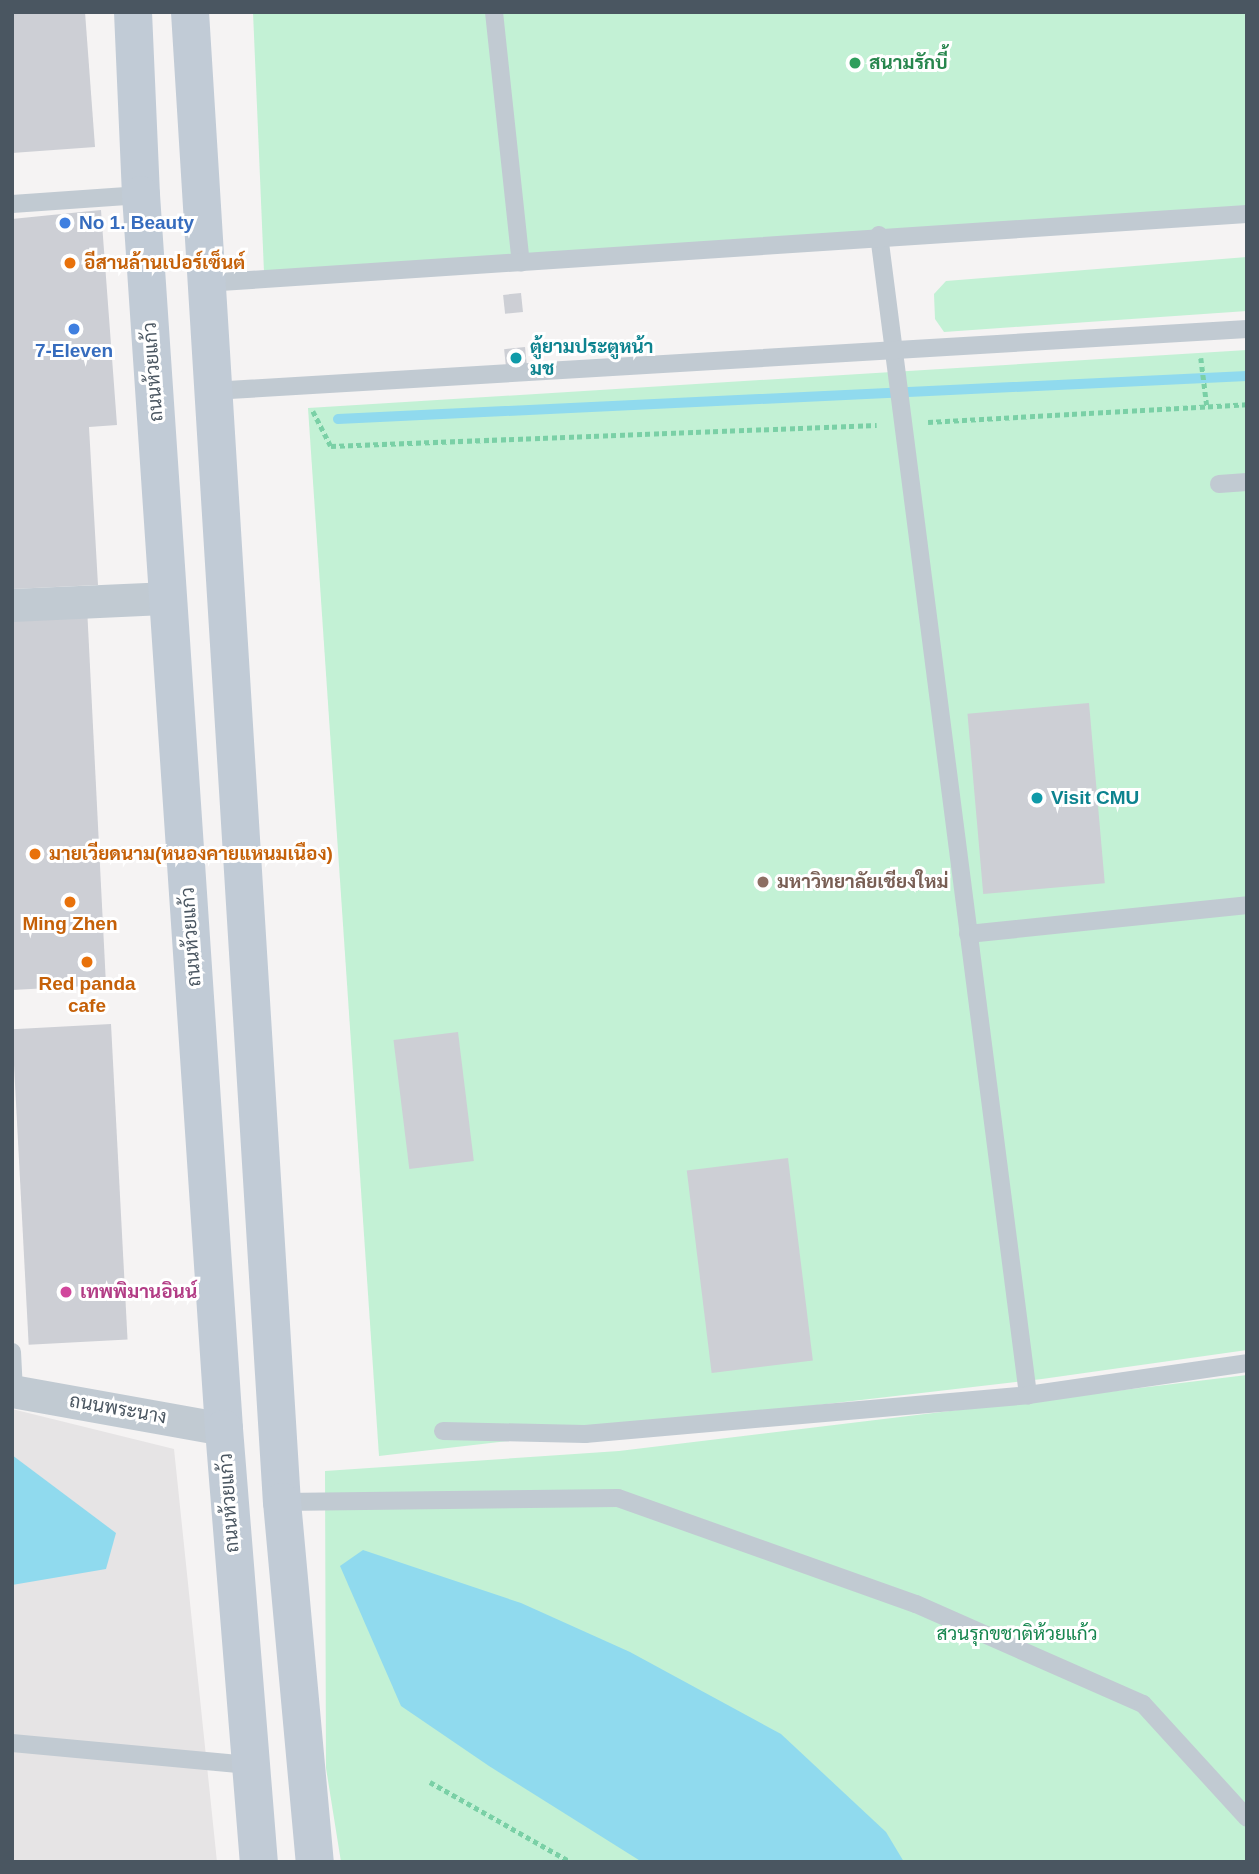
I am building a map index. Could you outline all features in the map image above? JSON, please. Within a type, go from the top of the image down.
[{"type":"main road","name":"ถนนห้วยแก้ว","points":[[133,12],[141,195],[224,1429],[259,1862]]},
{"type":"main road","points":[[190,12],[282,1502],[315,1862]]},
{"type":"main road","points":[[148,286],[205,283]]},
{"type":"main road","points":[[155,394],[212,391]]},
{"type":"main road","points":[[250,1776],[307,1787]]},
{"type":"street","points":[[12,605],[169,597]]},
{"type":"street","name":"ถนนพระนาง","points":[[13,1391],[224,1429]]},
{"type":"lane","points":[[494,12],[521,263]]},
{"type":"lane","points":[[12,204],[141,195]]},
{"type":"lane","points":[[205,283],[521,263],[880,235],[1247,214]]},
{"type":"lane","points":[[880,235],[898,405],[1028,1395]]},
{"type":"lane","points":[[212,391],[1247,329]]},
{"type":"lane","points":[[1219,484],[1247,482]]},
{"type":"lane","points":[[968,934],[1247,905]]},
{"type":"lane","points":[[12,1352],[13,1391]]},
{"type":"lane","points":[[443,1431],[585,1434],[1028,1395],[1247,1363]]},
{"type":"lane","points":[[282,1502],[618,1498],[916,1604],[1143,1704],[1247,1818]]},
{"type":"lane","points":[[12,1743],[250,1776]]},
{"type":"path","points":[[1202,364],[1207,406]]},
{"type":"path","points":[[300,385],[331,446],[901,424],[1247,404]]},
{"type":"path","points":[[429,1782],[571,1862]]},
{"type":"shaded area","points":[[12,1409],[174,1449],[217,1862],[12,1862]]},
{"type":"green space","points":[[253,12],[1247,12],[1247,213],[264,272]]},
{"type":"green space","points":[[1247,257],[1247,311],[944,332],[935,319],[934,294],[946,281]]},
{"type":"green space","name":"มหาวิทยาลัยเชียงใหม่","points":[[1247,350],[1247,1350],[1042,1379],[379,1456],[308,408]]},
{"type":"green space","name":"สวนรุกขชาติห้วยแก้ว","points":[[1247,1375],[1247,1862],[341,1862],[326,1768],[325,1471],[619,1451]]},
{"type":"water","points":[[12,1455],[116,1533],[106,1569],[12,1585]]},
{"type":"water","points":[[363,1550],[521,1603],[630,1652],[781,1734],[886,1832],[904,1862],[642,1862],[489,1766],[401,1706],[340,1566]]},
{"type":"building","points":[[12,12],[85,12],[95,147],[12,153]]},
{"type":"building","points":[[101,210],[117,425],[89,427],[98,585],[12,589],[12,219]]},
{"type":"building","name":"ตู้ยามประตูหน้า มช","points":[[521,293],[523,312],[505,314],[503,295]]},
{"type":"building","name":"ตู้ยามประตูหน้า มช","points":[[525,347],[527,367],[506,369],[504,349]]},
{"type":"building","points":[[87,607],[106,985],[12,990],[12,611]]},
{"type":"building","name":"Visit CMU","points":[[1089,703],[1105,883],[983,894],[967,714]]},
{"type":"building","points":[[111,1024],[128,1340],[29,1345],[12,1029]]},
{"type":"building","points":[[458,1032],[474,1161],[409,1169],[393,1040]]},
{"type":"building","points":[[788,1158],[813,1360],[712,1373],[687,1170]]},
{"type":"waterway","points":[[338,419],[1247,376]]},
{"type":"place","name":"สนามรักบี้","points":[[855,63]]},
{"type":"place","name":"No 1. Beauty","points":[[65,223]]},
{"type":"place","name":"อีสานล้านเปอร์เซ็นต์","points":[[70,263]]},
{"type":"place","name":"7-Eleven","points":[[74,329]]},
{"type":"place","name":"ตู้ยามประตูหน้า มช","points":[[516,358]]},
{"type":"place","name":"Visit CMU","points":[[1037,798]]},
{"type":"place","name":"มายเวียดนาม(หนองคายแหนมเนือง)","points":[[35,854]]},
{"type":"place","name":"มหาวิทยาลัยเชียงใหม่","points":[[763,882]]},
{"type":"place","name":"Ming Zhen","points":[[70,902]]},
{"type":"place","name":"Red panda cafe","points":[[87,962]]},
{"type":"place","name":"เทพพิมานอินน์","points":[[66,1292]]}]
